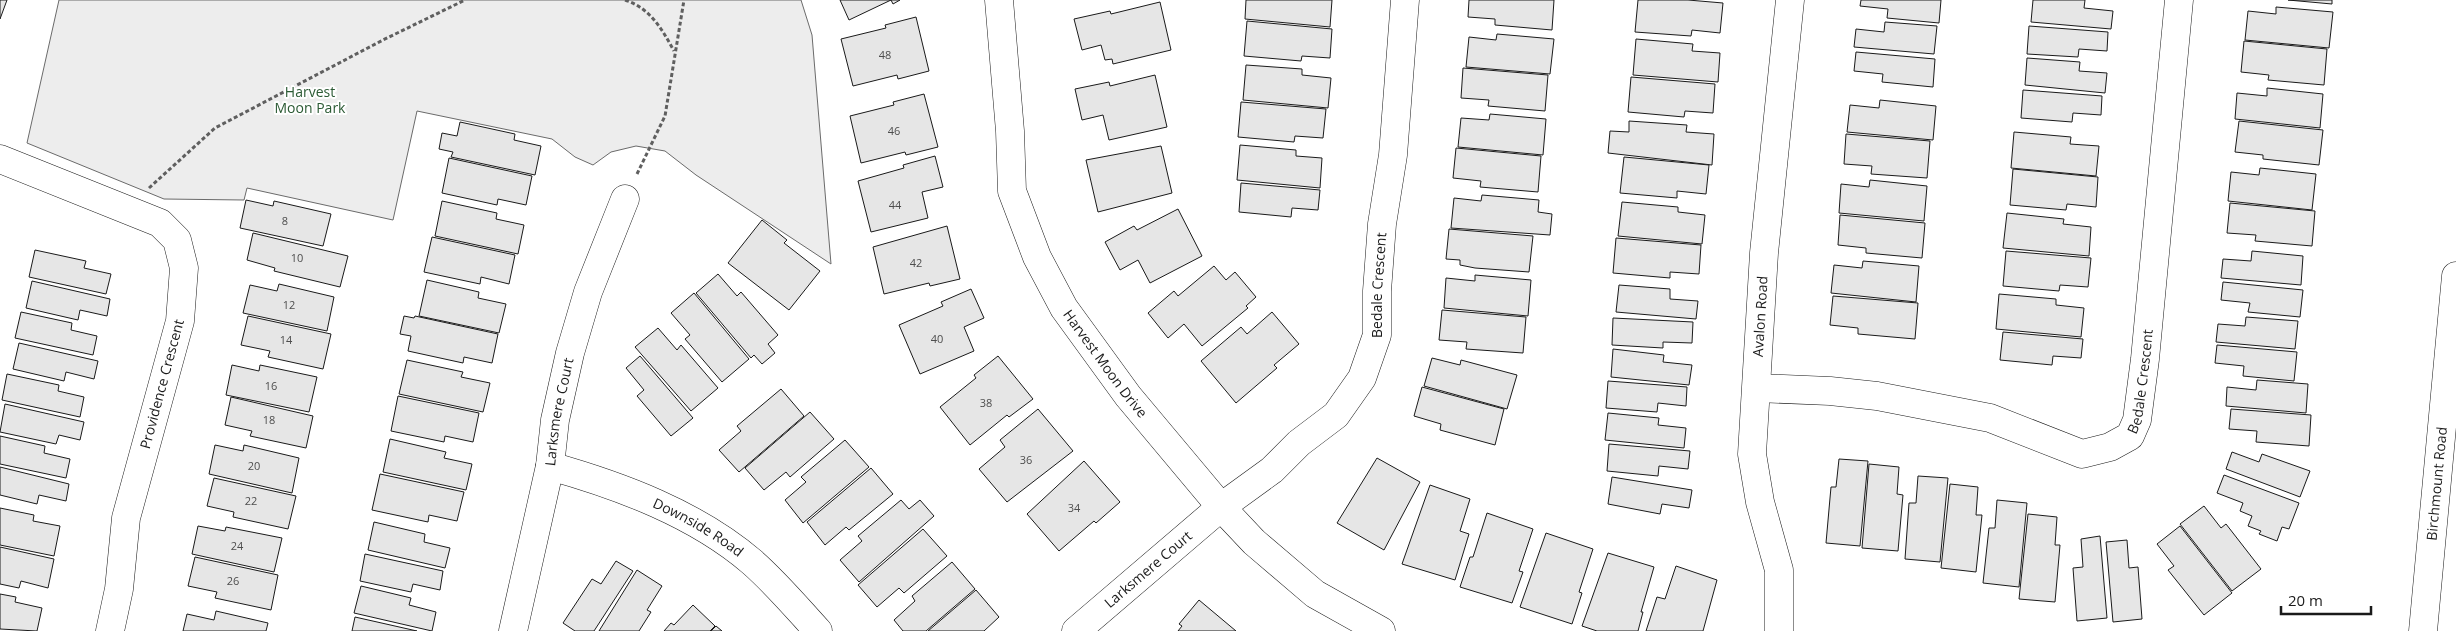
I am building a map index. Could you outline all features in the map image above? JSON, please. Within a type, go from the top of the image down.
[{"type":"street","name":"Harvest Moon Drive","points":[[999,0],[1009,122],[1012,191],[1037,257],[1064,308],[1128,396],[1221,507],[1254,542],[1315,594],[1381,631]]},
{"type":"street","name":"Bedale Crescent","points":[[1221,507],[1272,470],[1299,443],[1336,415],[1362,378],[1377,335],[1377,291],[1382,224],[1394,155],[1405,0]]},
{"type":"street","name":"Avalon Road","points":[[1780,631],[1779,570],[1760,502],[1752,454],[1764,252],[1790,0]]},
{"type":"street","name":"Bedale Crescent","points":[[1757,388],[1830,391],[1876,396],[1990,418],[2082,454],[2110,447],[2130,436],[2137,420],[2145,359],[2179,0]]},
{"type":"street","name":"Providence Crescent","points":[[0,159],[127,208],[160,223],[177,240],[184,268],[180,321],[126,518],[119,589],[110,631]]},
{"type":"street","name":"Larksmere Court","points":[[513,631],[550,466],[555,420],[570,353],[588,292],[625,199]]},
{"type":"street","name":"Birchmount Road","points":[[2423,631],[2456,276]]},
{"type":"street","name":"Downside Road","points":[[550,466],[626,492],[696,523],[752,562],[818,631]]},
{"type":"street","name":"Larksmere Court","points":[[1076,631],[1221,507]]},
{"type":"path","points":[[127,208],[215,128],[383,40],[465,0]]},
{"type":"path","points":[[625,0],[639,4],[654,19],[674,51]]},
{"type":"path","points":[[625,199],[664,116],[684,0]]},
{"type":"green space","name":"Harvest Moon Park","points":[[59,0],[801,0],[812,35],[831,264],[696,175],[665,151],[636,146],[611,152],[593,165],[575,157],[552,139],[417,111],[393,220],[247,188],[244,200],[164,199],[27,143]]},
{"type":"building","points":[[0,0],[7,0],[0,19]]},
{"type":"building","points":[[840,0],[891,0],[849,20]]},
{"type":"building","points":[[891,0],[900,0],[893,4]]},
{"type":"building","points":[[1246,0],[1332,0],[1330,27],[1245,19]]},
{"type":"building","points":[[1469,0],[1554,0],[1552,30],[1495,25],[1495,19],[1468,17]]},
{"type":"building","points":[[1638,0],[1688,0],[1723,3],[1720,33],[1692,30],[1691,36],[1635,32]]},
{"type":"building","points":[[1861,0],[1941,0],[1939,23],[1887,18],[1888,9],[1860,6]]},
{"type":"building","points":[[2033,0],[2085,0],[2084,8],[2113,11],[2111,29],[2031,22]]},
{"type":"building","points":[[2288,0],[2332,0],[2332,4]]},
{"type":"building","points":[[1160,2],[1171,50],[1113,64],[1112,59],[1105,60],[1101,45],[1082,50],[1074,19],[1110,11],[1111,14]]},
{"type":"building","points":[[2276,7],[2333,12],[2329,48],[2245,40],[2248,11],[2276,14]]},
{"type":"building","points":[[916,17],[929,71],[898,79],[897,75],[853,86],[841,39],[886,28],[885,25]]},
{"type":"building","points":[[1247,21],[1332,29],[1330,58],[1302,56],[1301,61],[1244,56]]},
{"type":"building","points":[[1885,22],[1937,26],[1934,54],[1854,47],[1856,29],[1884,32]]},
{"type":"building","points":[[2029,26],[2108,32],[2107,51],[2079,49],[2078,57],[2027,54]]},
{"type":"building","points":[[1497,34],[1554,39],[1550,74],[1466,67],[1469,37],[1496,40]]},
{"type":"building","points":[[1636,39],[1693,44],[1692,51],[1720,53],[1718,82],[1633,75]]},
{"type":"building","points":[[2244,41],[2327,49],[2324,85],[2268,80],[2269,75],[2241,72]]},
{"type":"building","points":[[1856,52],[1935,59],[1933,87],[1882,82],[1883,74],[1854,71]]},
{"type":"building","points":[[2027,58],[2080,62],[2079,71],[2107,73],[2105,93],[2025,85]]},
{"type":"building","points":[[1246,65],[1302,69],[1302,75],[1331,78],[1328,108],[1243,100]]},
{"type":"building","points":[[1463,68],[1548,75],[1545,111],[1488,106],[1489,100],[1461,98]]},
{"type":"building","points":[[1155,75],[1167,127],[1109,140],[1103,115],[1082,120],[1075,89],[1109,82],[1110,86]]},
{"type":"building","points":[[1631,77],[1715,84],[1713,113],[1685,111],[1684,117],[1628,112]]},
{"type":"building","points":[[2267,88],[2323,94],[2320,128],[2235,119],[2237,93],[2267,96]]},
{"type":"building","points":[[2023,90],[2102,96],[2101,115],[2073,113],[2072,122],[2021,118]]},
{"type":"building","points":[[924,94],[938,147],[906,155],[905,152],[861,163],[850,116],[894,105],[893,102]]},
{"type":"building","points":[[1880,100],[1936,106],[1933,140],[1847,132],[1850,105],[1879,108]]},
{"type":"building","points":[[1241,102],[1326,109],[1323,138],[1295,136],[1294,142],[1238,137]]},
{"type":"building","points":[[1490,114],[1546,119],[1543,155],[1458,147],[1461,118],[1489,120]]},
{"type":"building","points":[[1629,121],[1687,125],[1686,132],[1714,134],[1712,165],[1608,153],[1610,131],[1629,132]]},
{"type":"building","points":[[2239,121],[2323,130],[2319,165],[2263,159],[2263,155],[2235,152]]},
{"type":"building","points":[[460,122],[515,134],[514,140],[541,146],[535,175],[451,157],[453,152],[439,149],[442,133],[457,136]]},
{"type":"building","points":[[2014,132],[2071,137],[2070,144],[2099,146],[2096,176],[2011,168]]},
{"type":"building","points":[[1846,134],[1930,141],[1927,178],[1871,174],[1872,166],[1844,164]]},
{"type":"building","points":[[1240,145],[1296,150],[1296,156],[1322,158],[1320,188],[1237,180]]},
{"type":"building","points":[[1161,146],[1172,193],[1098,212],[1086,160]]},
{"type":"building","points":[[1456,148],[1541,156],[1538,192],[1480,187],[1481,181],[1453,178]]},
{"type":"building","points":[[935,156],[943,187],[922,192],[928,218],[871,232],[858,181],[904,168],[903,165]]},
{"type":"building","points":[[1624,157],[1709,165],[1706,194],[1677,191],[1677,198],[1620,193]]},
{"type":"building","points":[[449,158],[532,176],[526,205],[498,199],[497,205],[442,193]]},
{"type":"building","points":[[2260,168],[2316,174],[2312,210],[2228,201],[2231,172],[2259,175]]},
{"type":"building","points":[[2013,169],[2098,177],[2096,207],[2067,204],[2066,210],[2010,205]]},
{"type":"building","points":[[1870,180],[1927,186],[1924,221],[1839,213],[1841,184],[1869,187]]},
{"type":"building","points":[[1241,183],[1320,190],[1318,210],[1292,208],[1291,217],[1239,212]]},
{"type":"building","points":[[1482,195],[1539,200],[1538,212],[1552,214],[1550,235],[1451,228],[1454,198],[1481,201]]},
{"type":"building","points":[[246,200],[273,206],[274,201],[331,214],[323,246],[240,228]]},
{"type":"building","points":[[442,201],[497,213],[496,219],[524,225],[518,254],[435,236]]},
{"type":"building","points":[[1622,202],[1678,207],[1678,212],[1705,215],[1702,244],[1618,236]]},
{"type":"building","points":[[2230,203],[2315,211],[2312,246],[2255,241],[2256,235],[2227,233]]},
{"type":"building","points":[[1178,209],[1202,256],[1150,283],[1138,260],[1120,270],[1105,242],[1134,226],[1137,230]]},
{"type":"building","points":[[2007,213],[2064,219],[2063,224],[2091,227],[2089,256],[2003,248]]},
{"type":"building","points":[[1840,215],[1925,223],[1922,258],[1866,253],[1866,248],[1838,245]]},
{"type":"building","points":[[762,220],[787,240],[784,243],[820,271],[789,310],[728,263]]},
{"type":"building","points":[[947,226],[960,279],[930,286],[929,283],[884,294],[873,247]]},
{"type":"building","points":[[1449,229],[1533,236],[1529,272],[1475,268],[1460,265],[1460,260],[1446,259]]},
{"type":"building","points":[[253,233],[348,256],[340,287],[274,271],[275,268],[247,260]]},
{"type":"building","points":[[432,237],[515,255],[509,284],[481,277],[480,284],[424,272]]},
{"type":"building","points":[[1616,238],[1701,245],[1699,274],[1670,272],[1670,278],[1613,273]]},
{"type":"building","points":[[35,250],[86,261],[84,268],[111,274],[106,294],[29,277]]},
{"type":"building","points":[[2006,251],[2091,258],[2088,287],[2060,285],[2059,291],[2003,286]]},
{"type":"building","points":[[2252,251],[2303,256],[2301,285],[2221,278],[2223,259],[2251,261]]},
{"type":"building","points":[[1863,261],[1919,266],[1916,302],[1831,293],[1834,265],[1862,268]]},
{"type":"building","points":[[1214,266],[1226,280],[1235,272],[1256,297],[1246,306],[1248,308],[1202,346],[1184,324],[1168,338],[1148,313],[1174,291],[1178,296]]},
{"type":"building","points":[[718,274],[737,296],[741,292],[778,335],[768,344],[775,353],[762,364],[754,355],[751,358],[696,293]]},
{"type":"building","points":[[1475,275],[1531,280],[1528,316],[1444,308],[1446,278],[1475,281]]},
{"type":"building","points":[[427,280],[479,292],[478,298],[506,304],[499,333],[419,316]]},
{"type":"building","points":[[32,281],[110,299],[107,316],[80,310],[78,320],[26,308]]},
{"type":"building","points":[[2223,282],[2303,290],[2300,317],[2248,312],[2250,303],[2221,300]]},
{"type":"building","points":[[279,284],[334,297],[327,331],[243,313],[250,285],[277,291]]},
{"type":"building","points":[[1619,285],[1670,289],[1670,299],[1698,301],[1696,319],[1616,312]]},
{"type":"building","points":[[971,289],[984,318],[964,327],[974,351],[920,374],[899,325],[943,306],[941,302]]},
{"type":"building","points":[[694,293],[749,359],[722,382],[685,339],[690,335],[671,313]]},
{"type":"building","points":[[1999,294],[2056,299],[2056,305],[2084,308],[2081,337],[1996,329]]},
{"type":"building","points":[[1833,296],[1918,303],[1915,339],[1858,334],[1858,328],[1830,325]]},
{"type":"building","points":[[1442,310],[1526,317],[1523,353],[1466,349],[1467,342],[1439,340]]},
{"type":"building","points":[[21,312],[72,323],[71,330],[97,336],[93,355],[15,338]]},
{"type":"building","points":[[1272,312],[1299,344],[1274,365],[1277,368],[1236,403],[1201,361],[1241,327],[1247,334]]},
{"type":"building","points":[[248,316],[331,334],[323,369],[268,357],[270,351],[241,345]]},
{"type":"building","points":[[404,316],[414,318],[415,316],[498,334],[492,363],[464,357],[463,363],[408,351],[411,336],[400,334]]},
{"type":"building","points":[[2246,317],[2298,321],[2295,349],[2216,342],[2218,324],[2245,326]]},
{"type":"building","points":[[1613,318],[1693,322],[1692,343],[1663,342],[1663,348],[1612,345]]},
{"type":"building","points":[[658,328],[677,350],[681,345],[718,388],[691,411],[635,347]]},
{"type":"building","points":[[2003,332],[2083,339],[2081,358],[2053,356],[2052,365],[2000,360]]},
{"type":"building","points":[[19,343],[98,361],[94,379],[66,372],[64,381],[13,369]]},
{"type":"building","points":[[2217,345],[2297,352],[2294,381],[2243,376],[2244,366],[2215,363]]},
{"type":"building","points":[[1613,349],[1664,355],[1663,362],[1692,365],[1689,385],[1611,377]]},
{"type":"building","points":[[640,356],[693,418],[671,436],[637,396],[644,390],[626,368]]},
{"type":"building","points":[[998,356],[1033,399],[1009,417],[1007,415],[970,445],[940,407],[976,378],[974,375]]},
{"type":"building","points":[[1432,358],[1460,365],[1461,360],[1517,375],[1507,409],[1424,386]]},
{"type":"building","points":[[407,360],[463,372],[461,377],[490,383],[483,412],[399,394]]},
{"type":"building","points":[[232,365],[259,371],[260,365],[317,377],[309,412],[226,395]]},
{"type":"building","points":[[7,374],[59,385],[58,391],[84,397],[80,417],[2,400]]},
{"type":"building","points":[[2257,380],[2308,384],[2306,413],[2226,406],[2227,387],[2256,390]]},
{"type":"building","points":[[1608,381],[1687,387],[1686,406],[1658,403],[1657,412],[1606,408]]},
{"type":"building","points":[[1422,387],[1504,409],[1495,445],[1440,430],[1441,424],[1414,416]]},
{"type":"building","points":[[781,389],[804,416],[739,472],[719,450],[741,431],[737,426]]},
{"type":"building","points":[[398,396],[479,413],[473,442],[445,436],[444,442],[391,431]]},
{"type":"building","points":[[231,397],[313,416],[306,448],[250,436],[252,431],[225,425]]},
{"type":"building","points":[[5,404],[84,422],[80,440],[59,435],[56,444],[0,432]]},
{"type":"building","points":[[1038,409],[1073,451],[1007,502],[979,469],[1005,447],[1000,440]]},
{"type":"building","points":[[2231,409],[2311,415],[2309,446],[2256,442],[2257,431],[2229,429]]},
{"type":"building","points":[[810,412],[834,439],[790,477],[786,472],[764,490],[745,468]]},
{"type":"building","points":[[1608,413],[1659,418],[1658,425],[1686,428],[1684,448],[1605,440]]},
{"type":"building","points":[[0,436],[45,446],[44,453],[70,459],[66,478],[0,464]]},
{"type":"building","points":[[390,439],[446,452],[444,458],[472,464],[466,490],[383,472]]},
{"type":"building","points":[[845,440],[869,467],[803,523],[785,500],[806,482],[801,477]]},
{"type":"building","points":[[1609,444],[1690,451],[1688,469],[1659,466],[1658,476],[1607,471]]},
{"type":"building","points":[[215,445],[243,451],[244,445],[299,458],[292,493],[209,474]]},
{"type":"building","points":[[2232,452],[2259,462],[2262,454],[2310,471],[2300,497],[2226,469]]},
{"type":"building","points":[[1377,458],[1420,482],[1384,550],[1337,523]]},
{"type":"building","points":[[1839,459],[1868,461],[1860,546],[1826,543],[1831,487],[1836,487]]},
{"type":"building","points":[[1084,461],[1120,502],[1059,551],[1027,514]]},
{"type":"building","points":[[1869,464],[1899,467],[1897,494],[1903,495],[1898,551],[1862,548]]},
{"type":"building","points":[[0,467],[69,484],[66,501],[39,495],[37,504],[0,495]]},
{"type":"building","points":[[871,468],[893,494],[849,530],[846,527],[825,545],[807,522]]},
{"type":"building","points":[[380,474],[464,492],[457,521],[429,515],[428,522],[372,510]]},
{"type":"building","points":[[2224,475],[2299,503],[2289,529],[2282,527],[2277,541],[2259,534],[2261,531],[2248,526],[2252,516],[2240,511],[2243,503],[2217,493]]},
{"type":"building","points":[[1918,476],[1948,478],[1940,562],[1905,559],[1909,503],[1916,503]]},
{"type":"building","points":[[1612,477],[1692,490],[1689,508],[1662,504],[1660,514],[1608,504]]},
{"type":"building","points":[[214,478],[296,496],[288,529],[233,517],[234,512],[207,506]]},
{"type":"building","points":[[1950,484],[1978,487],[1976,515],[1982,515],[1976,572],[1941,568]]},
{"type":"building","points":[[1430,485],[1470,499],[1460,531],[1469,534],[1455,580],[1402,564]]},
{"type":"building","points":[[901,500],[909,509],[920,500],[934,516],[859,582],[840,560],[862,541],[858,536]]},
{"type":"building","points":[[1997,500],[2027,503],[2019,587],[1983,583],[1989,528],[1995,528]]},
{"type":"building","points":[[2204,506],[2221,528],[2226,524],[2261,569],[2232,591],[2180,524]]},
{"type":"building","points":[[0,508],[34,515],[33,521],[60,526],[54,556],[0,545]]},
{"type":"building","points":[[1487,513],[1533,529],[1519,571],[1523,572],[1512,603],[1460,587],[1470,557],[1473,557]]},
{"type":"building","points":[[2028,514],[2057,517],[2055,545],[2060,545],[2055,602],[2019,599]]},
{"type":"building","points":[[374,522],[425,534],[424,542],[450,548],[445,568],[368,550]]},
{"type":"building","points":[[198,526],[225,531],[226,527],[282,538],[274,572],[192,554]]},
{"type":"building","points":[[2180,526],[2232,593],[2204,615],[2168,570],[2174,566],[2157,544]]},
{"type":"building","points":[[923,529],[947,556],[904,593],[899,588],[877,607],[858,585]]},
{"type":"building","points":[[1546,533],[1593,549],[1579,592],[1582,593],[1572,624],[1520,607]]},
{"type":"building","points":[[2100,536],[2107,618],[2077,621],[2073,568],[2083,567],[2081,539]]},
{"type":"building","points":[[2127,540],[2129,568],[2138,567],[2142,619],[2113,622],[2106,542]]},
{"type":"building","points":[[0,547],[54,559],[48,588],[21,581],[19,588],[0,584]]},
{"type":"building","points":[[1608,553],[1654,567],[1641,612],[1643,612],[1638,631],[1597,631],[1582,626]]},
{"type":"building","points":[[365,554],[443,571],[440,590],[413,584],[411,592],[360,581]]},
{"type":"building","points":[[195,557],[278,575],[271,610],[215,598],[217,592],[188,586]]},
{"type":"building","points":[[616,561],[633,571],[594,631],[575,631],[563,623],[592,579],[601,584]]},
{"type":"building","points":[[952,562],[975,589],[926,631],[903,631],[894,620],[915,601],[912,596]]},
{"type":"building","points":[[1676,566],[1717,580],[1703,631],[1646,631],[1657,597],[1665,599]]},
{"type":"building","points":[[637,570],[662,586],[647,610],[651,612],[639,631],[599,631]]},
{"type":"building","points":[[361,586],[411,598],[409,605],[436,612],[432,631],[354,613]]},
{"type":"building","points":[[976,590],[999,617],[984,631],[928,631]]},
{"type":"building","points":[[0,594],[16,597],[15,602],[42,608],[37,631],[0,629]]},
{"type":"building","points":[[1199,600],[1236,631],[1178,631],[1182,626],[1179,624]]},
{"type":"building","points":[[693,605],[715,626],[710,631],[664,631],[671,623],[674,625]]},
{"type":"building","points":[[216,611],[268,623],[266,631],[183,631],[187,614],[214,620]]},
{"type":"building","points":[[355,617],[417,631],[352,631]]},
{"type":"building","points":[[716,626],[722,631],[711,631]]}]
